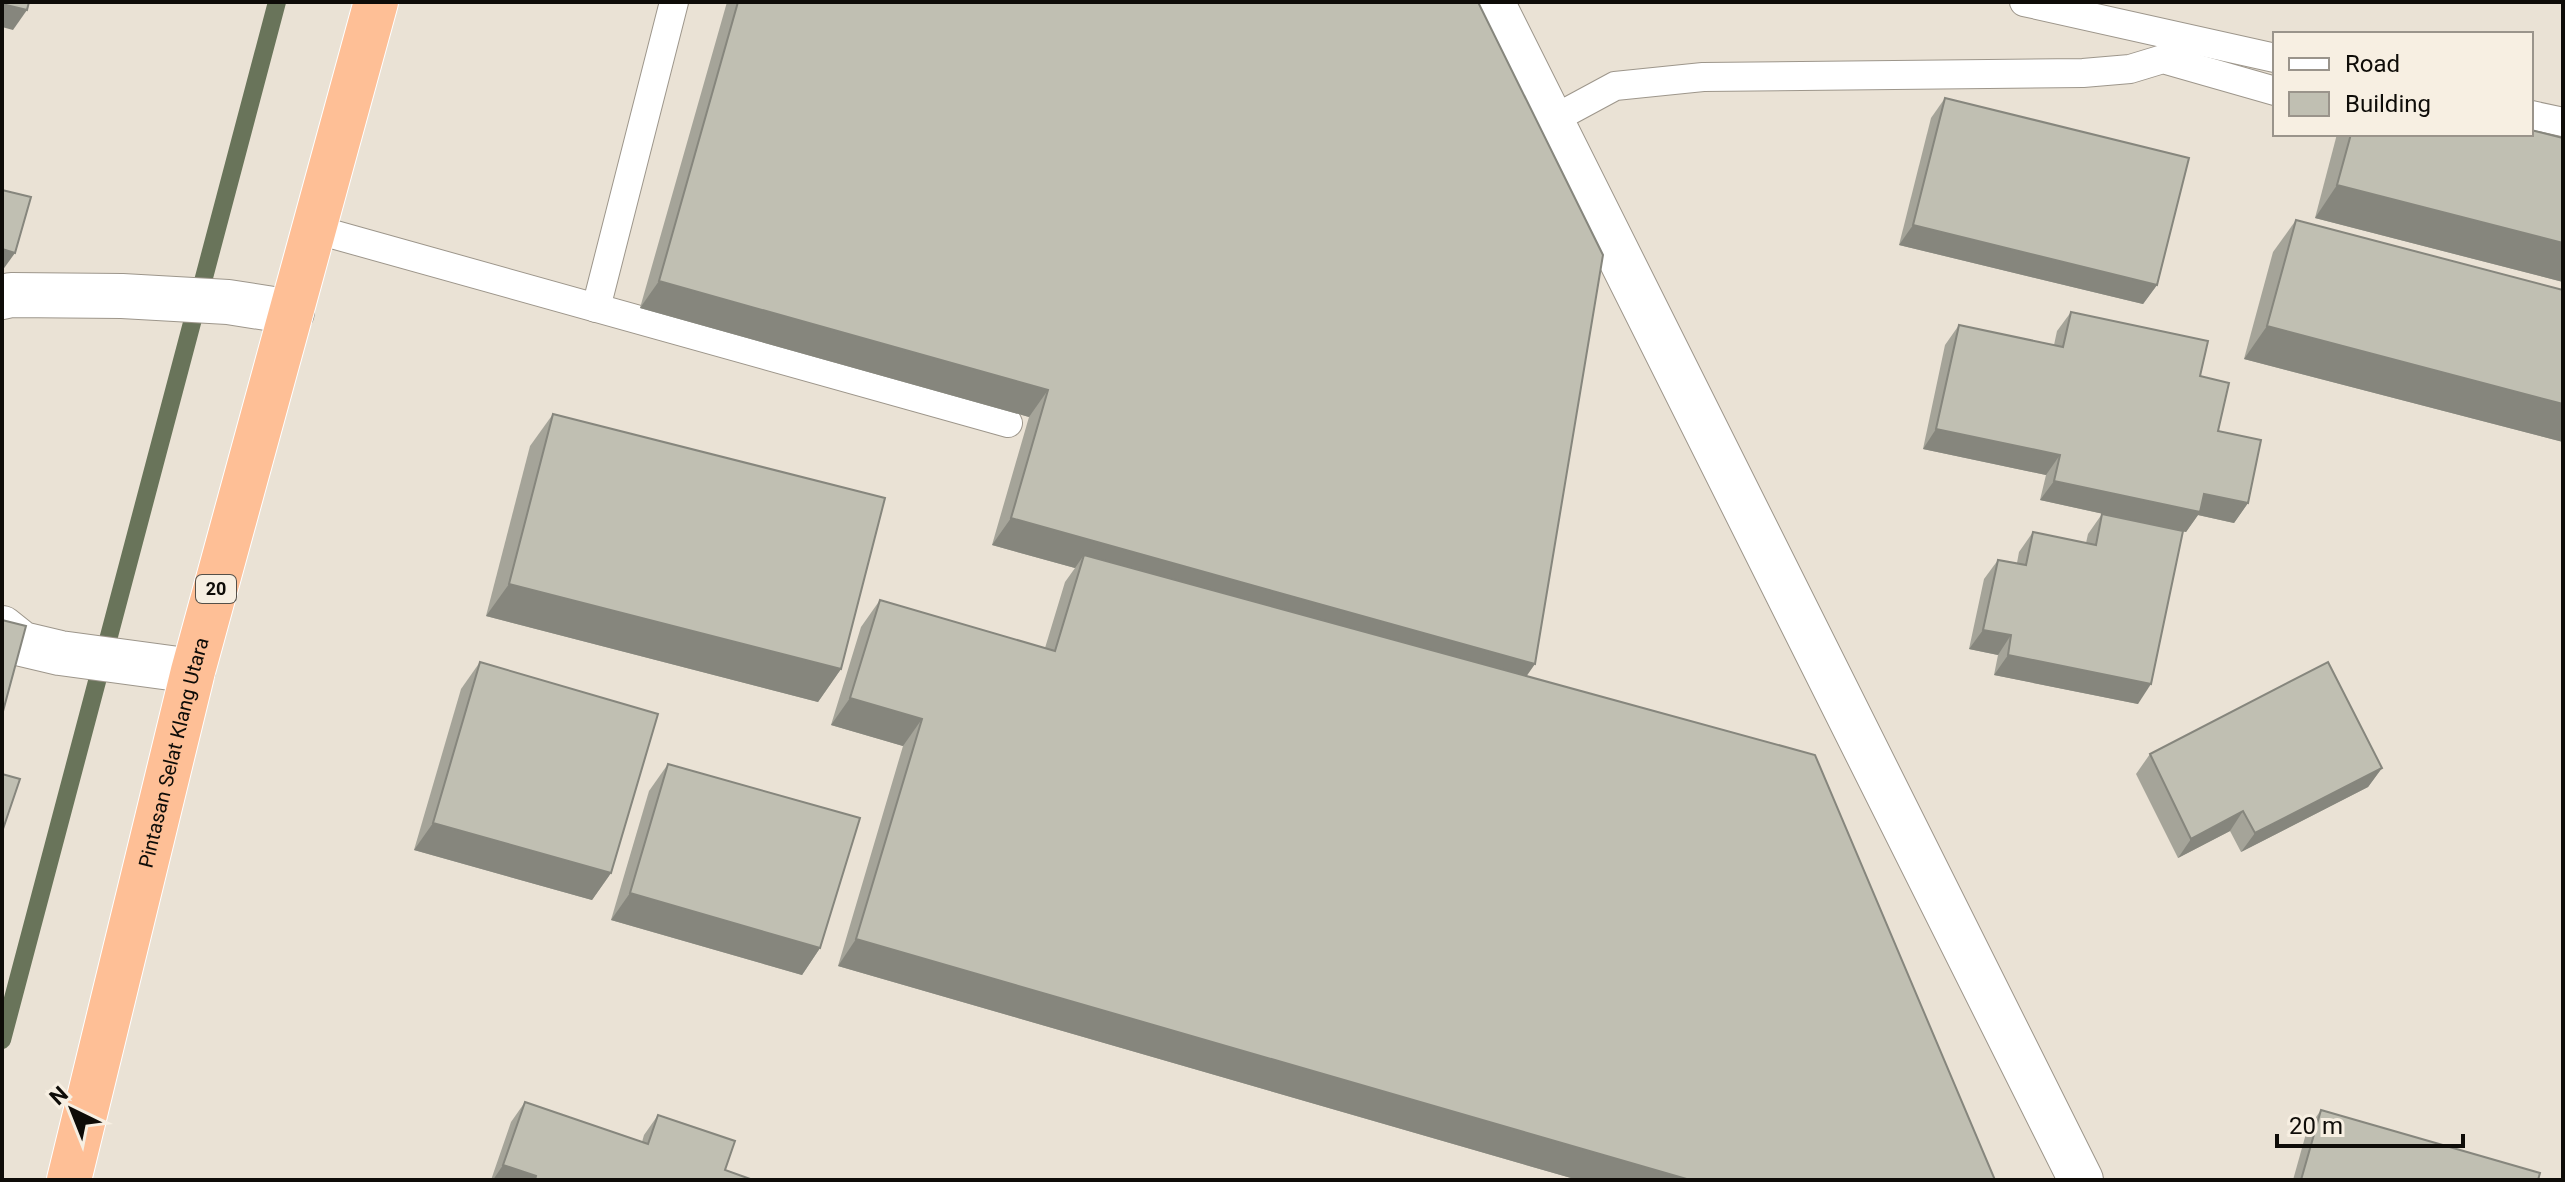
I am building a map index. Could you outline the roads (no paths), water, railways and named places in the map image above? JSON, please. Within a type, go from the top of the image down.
[{"type":"highway","name":"Pintasan Selat Klang Utara","points":[[69,1180],[172,667],[292,312],[376,2]]},
{"type":"street","points":[[1492,2],[1561,115],[2081,1180]]},
{"type":"street","points":[[2,297],[122,296],[228,302],[292,312]]},
{"type":"street","points":[[2,628],[22,644],[60,653],[172,667]]},
{"type":"lane","points":[[596,308],[674,2]]},
{"type":"lane","points":[[2024,2],[2273,58]]},
{"type":"lane","points":[[1561,115],[1615,86],[1703,77],[2083,73],[2130,69],[2163,59],[2273,90]]},
{"type":"lane","points":[[2533,115],[2563,122]]},
{"type":"lane","points":[[314,229],[1008,423]]},
{"type":"waterway","points":[[2,1040],[277,2]]}]
